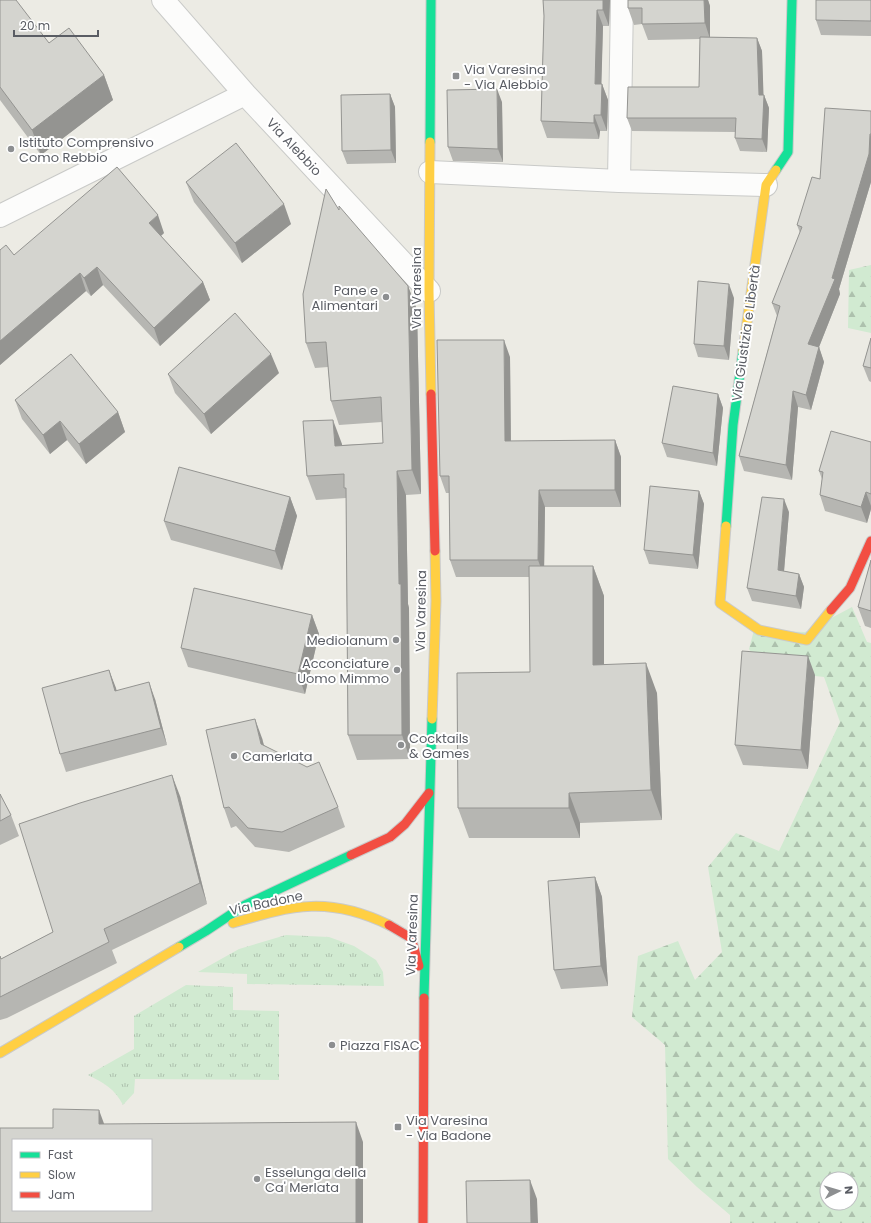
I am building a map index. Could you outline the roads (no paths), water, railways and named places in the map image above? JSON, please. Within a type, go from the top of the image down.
[{"type":"main road","name":"Via Varesina","points":[[422,1223],[424,995],[436,601],[429,291],[431,0]]},
{"type":"main road","points":[[766,185],[788,152],[792,0]]},
{"type":"main road","name":"Via Giustizia e Libertà","points":[[766,185],[732,425],[720,603],[759,630],[807,640],[850,588],[871,541]]},
{"type":"main road","name":"Via Badone","points":[[0,1053],[206,931],[245,906],[390,837],[405,824],[429,793]]},
{"type":"main road","name":"Via Badone","points":[[206,931],[257,916],[295,908],[326,906],[360,913],[389,925],[411,938],[419,962],[424,995]]},
{"type":"street","name":"Via Alebbio","points":[[163,0],[245,94],[429,291]]},
{"type":"street","points":[[619,181],[622,0]]},
{"type":"street","points":[[0,216],[245,94]]},
{"type":"street","points":[[430,172],[619,181],[766,185]]},
{"type":"place","name":"Via Varesina - Via Alebbio","points":[[456,76]]},
{"type":"place","name":"Istituto Comprensivo Como Rebbio","points":[[11,149]]},
{"type":"place","name":"Pane e Alimentari","points":[[386,297]]},
{"type":"place","name":"Mediolanum","points":[[396,640]]},
{"type":"place","name":"Acconciature Uomo Mimmo","points":[[397,670]]},
{"type":"place","name":"Cocktails & Games","points":[[401,745]]},
{"type":"place","name":"Camerlata","points":[[234,756]]},
{"type":"place","name":"Piazza FISAC","points":[[332,1045]]},
{"type":"place","name":"Via Varesina - Via Badone","points":[[398,1127]]},
{"type":"place","name":"Esselunga della Ca' Merlata","points":[[257,1179]]}]
